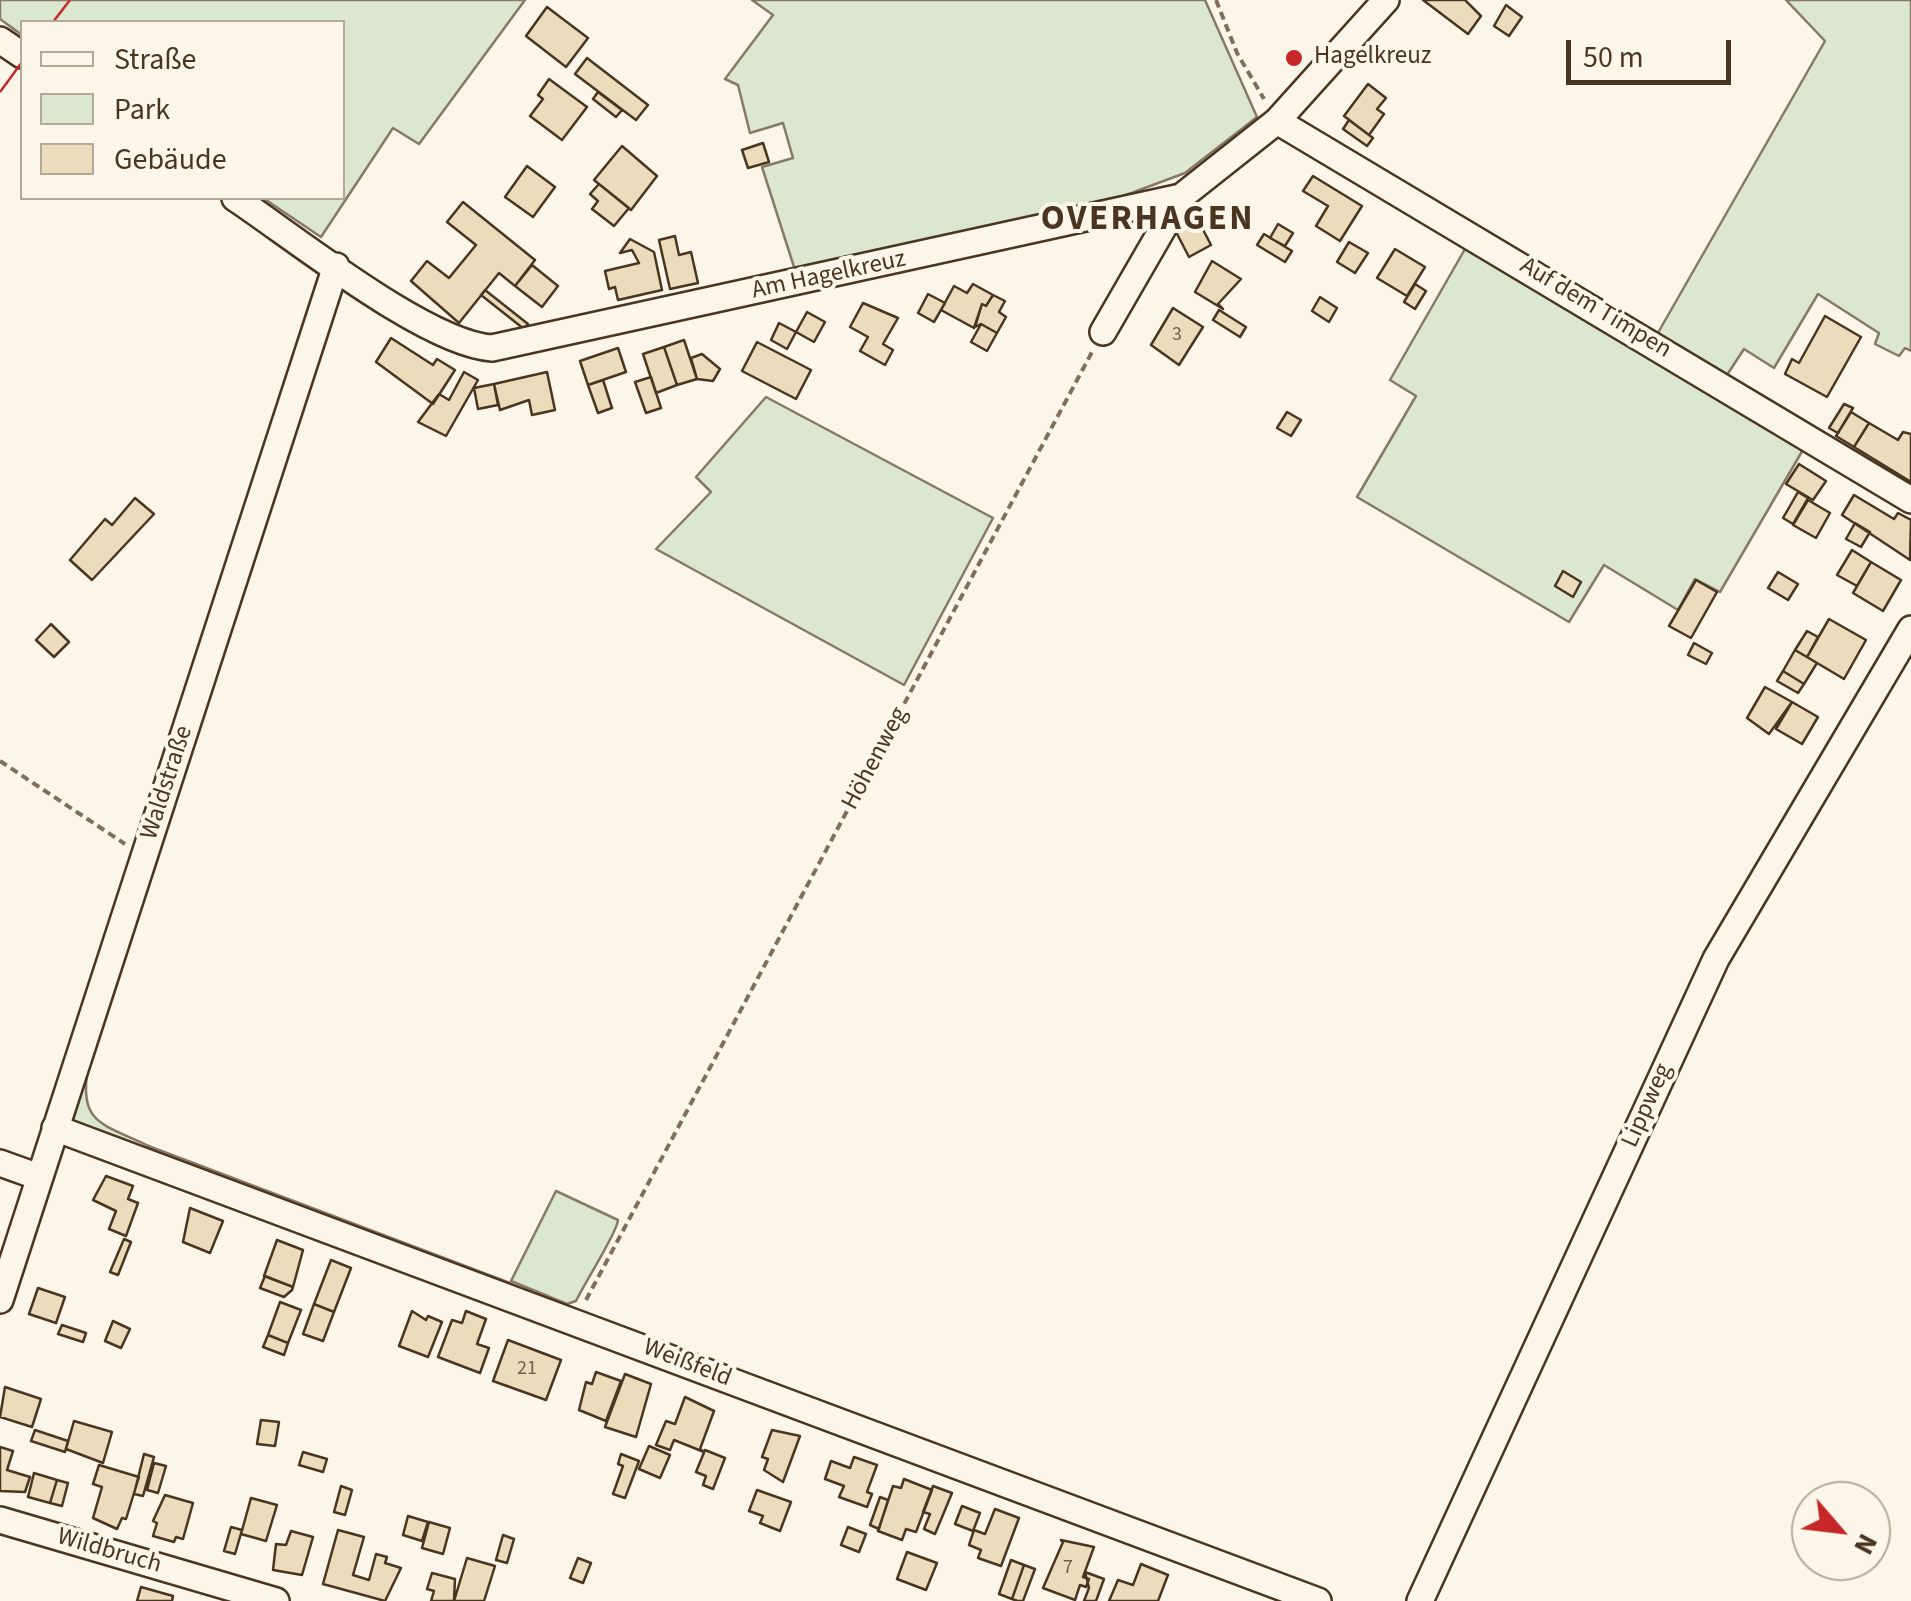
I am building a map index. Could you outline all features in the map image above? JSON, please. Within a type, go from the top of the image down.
[{"type":"street","name":"Am Hagelkreuz","points":[[238,200],[450,340],[492,348],[1181,197],[1278,121],[1386,0]]},
{"type":"street","name":"Auf dem Timpen","points":[[1278,121],[1911,500]]},
{"type":"street","points":[[1103,332],[1181,197]]},
{"type":"street","name":"Waldstraße","points":[[0,1300],[336,266]]},
{"type":"street","name":"Lippweg","points":[[1420,1601],[1716,959],[1911,629]]},
{"type":"street","name":"Weißfeld","points":[[55,1128],[1318,1601]]},
{"type":"street","points":[[0,1163],[39,1177]]},
{"type":"street","name":"Wildbruch","points":[[0,1520],[276,1601]]},
{"type":"path","points":[[1216,0],[1237,53],[1278,121]]},
{"type":"path","name":"Höhenweg","points":[[575,1322],[1103,332]]},
{"type":"path","points":[[0,762],[124,844],[145,852]]},
{"type":"green space","points":[[0,0],[525,0],[419,144],[393,128],[321,237],[266,200],[345,200],[345,20],[20,20],[20,34],[0,19]]},
{"type":"green space","points":[[752,0],[1205,0],[1257,117],[1185,173],[1118,198],[795,270],[762,167],[793,158],[783,123],[750,133],[738,85],[725,79],[773,15]]},
{"type":"green space","points":[[1786,0],[1911,0],[1911,351],[1905,348],[1899,356],[1875,344],[1879,333],[1818,294],[1774,368],[1744,349],[1723,381],[1655,338],[1825,41]]},
{"type":"green space","points":[[1469,242],[1804,448],[1720,592],[1695,579],[1678,610],[1604,565],[1569,622],[1357,497],[1416,396],[1390,380]]},
{"type":"green space","points":[[766,397],[993,518],[904,685],[656,549],[711,492],[696,477]]},
{"type":"green space","points":[[89,1059],[86,1097],[96,1118],[105,1125],[151,1147],[510,1283],[508,1290],[76,1123],[71,1116]]},
{"type":"green space","points":[[556,1191],[618,1220],[576,1301],[567,1304],[511,1281]]},
{"type":"building","points":[[1423,0],[1465,0],[1481,16],[1468,34]]},
{"type":"building","points":[[1506,5],[1522,17],[1509,36],[1494,26]]},
{"type":"building","points":[[547,7],[588,38],[566,67],[526,36]]},
{"type":"building","points":[[587,58],[648,105],[636,120],[575,74]]},
{"type":"building","points":[[549,79],[587,107],[562,140],[530,116],[543,99],[538,95]]},
{"type":"building","points":[[1368,84],[1386,98],[1377,109],[1384,114],[1369,135],[1344,116]]},
{"type":"building","points":[[598,92],[622,110],[616,117],[593,99]]},
{"type":"building","points":[[1349,120],[1373,138],[1367,146],[1343,129]]},
{"type":"building","points":[[763,143],[769,162],[748,168],[742,150]]},
{"type":"building","points":[[622,146],[657,176],[631,210],[594,180]]},
{"type":"building","points":[[527,166],[555,187],[533,217],[505,197]]},
{"type":"building","points":[[1313,176],[1362,206],[1340,241],[1316,226],[1328,206],[1303,191]]},
{"type":"building","points":[[599,184],[629,208],[614,226],[592,209],[598,201],[590,194]]},
{"type":"building","points":[[463,202],[535,260],[515,286],[499,273],[459,323],[411,281],[427,261],[449,278],[476,245],[447,222]]},
{"type":"building","points":[[1197,218],[1211,245],[1189,257],[1175,230]]},
{"type":"building","points":[[1278,224],[1293,233],[1285,246],[1270,238]]},
{"type":"building","points":[[1264,234],[1292,251],[1285,262],[1257,245]]},
{"type":"building","points":[[675,236],[679,255],[691,252],[698,283],[670,289],[659,240]]},
{"type":"building","points":[[630,239],[654,252],[662,290],[618,300],[615,287],[609,289],[605,271],[639,263],[632,250],[620,253]]},
{"type":"building","points":[[1349,242],[1368,253],[1355,273],[1337,262]]},
{"type":"building","points":[[1395,249],[1425,267],[1407,296],[1377,278]]},
{"type":"building","points":[[1212,261],[1241,279],[1218,304],[1223,309],[1195,292]]},
{"type":"building","points":[[532,265],[558,286],[542,307],[515,286]]},
{"type":"building","points":[[973,284],[993,295],[986,306],[982,304],[974,328],[941,310],[954,286],[967,293]]},
{"type":"building","points":[[1415,284],[1426,291],[1415,309],[1404,302]]},
{"type":"building","points":[[485,290],[528,324],[524,329],[481,295]]},
{"type":"building","points":[[928,294],[945,303],[934,322],[918,313]]},
{"type":"building","points":[[993,295],[1005,301],[999,312],[1006,317],[997,333],[981,324],[975,327],[982,304],[986,306]]},
{"type":"building","points":[[1320,297],[1337,308],[1329,322],[1312,311]]},
{"type":"building","points":[[863,303],[898,318],[883,344],[893,350],[885,365],[860,351],[868,337],[850,327]]},
{"type":"building","points":[[1173,308],[1203,327],[1179,365],[1151,345]]},
{"type":"building","points":[[1219,310],[1246,327],[1240,337],[1213,320]]},
{"type":"building","points":[[807,312],[825,322],[814,342],[796,332]]},
{"type":"building","points":[[1825,316],[1861,337],[1827,397],[1785,374],[1792,359],[1799,363]]},
{"type":"building","points":[[779,323],[796,332],[787,349],[771,340]]},
{"type":"building","points":[[981,324],[997,333],[987,351],[971,342]]},
{"type":"building","points":[[391,338],[433,365],[437,359],[455,370],[433,404],[376,362]]},
{"type":"building","points":[[684,340],[697,379],[677,385],[664,347]]},
{"type":"building","points":[[757,342],[811,370],[796,399],[742,371]]},
{"type":"building","points":[[664,347],[677,385],[656,393],[643,354]]},
{"type":"building","points":[[618,348],[626,372],[588,385],[580,361]]},
{"type":"building","points":[[702,354],[720,369],[713,381],[697,379],[691,358]]},
{"type":"building","points":[[464,372],[478,380],[446,436],[418,422],[439,394],[449,400]]},
{"type":"building","points":[[547,372],[555,410],[532,415],[529,400],[500,410],[494,384]]},
{"type":"building","points":[[651,377],[661,408],[646,413],[635,382]]},
{"type":"building","points":[[603,380],[612,408],[598,413],[588,385]]},
{"type":"building","points":[[494,384],[498,405],[478,409],[474,388]]},
{"type":"building","points":[[1844,404],[1853,408],[1838,433],[1829,428]]},
{"type":"building","points":[[1287,412],[1301,420],[1291,436],[1277,428]]},
{"type":"building","points":[[1851,412],[1869,423],[1854,447],[1836,436]]},
{"type":"building","points":[[1869,423],[1898,440],[1903,432],[1911,434],[1911,482],[1854,447]]},
{"type":"building","points":[[1799,464],[1826,481],[1813,500],[1786,484]]},
{"type":"building","points":[[1798,492],[1808,498],[1793,524],[1783,518]]},
{"type":"building","points":[[1854,495],[1894,519],[1898,513],[1911,520],[1910,560],[1842,515]]},
{"type":"building","points":[[135,498],[154,514],[92,580],[70,560],[105,519],[112,525]]},
{"type":"building","points":[[1808,500],[1830,513],[1816,538],[1793,525]]},
{"type":"building","points":[[1855,523],[1870,532],[1861,547],[1846,539]]},
{"type":"building","points":[[1852,550],[1871,562],[1857,586],[1837,575]]},
{"type":"building","points":[[1871,562],[1901,580],[1883,611],[1853,593]]},
{"type":"building","points":[[1563,571],[1581,582],[1573,597],[1555,586]]},
{"type":"building","points":[[1778,572],[1798,584],[1788,600],[1768,588]]},
{"type":"building","points":[[1696,580],[1717,592],[1691,638],[1669,626]]},
{"type":"building","points":[[1829,619],[1866,640],[1844,679],[1807,657]]},
{"type":"building","points":[[51,624],[69,642],[54,657],[36,640]]},
{"type":"building","points":[[1807,631],[1818,637],[1807,657],[1795,650]]},
{"type":"building","points":[[1694,643],[1712,653],[1706,664],[1688,655]]},
{"type":"building","points":[[1795,650],[1817,663],[1804,684],[1783,671]]},
{"type":"building","points":[[1783,671],[1804,684],[1798,693],[1777,681]]},
{"type":"building","points":[[1765,687],[1792,702],[1769,734],[1747,718]]},
{"type":"building","points":[[1792,702],[1818,717],[1802,744],[1776,729]]},
{"type":"building","points":[[106,1176],[133,1186],[128,1199],[138,1203],[126,1236],[109,1229],[116,1211],[93,1200]]},
{"type":"building","points":[[190,1208],[223,1221],[210,1253],[183,1242]]},
{"type":"building","points":[[124,1239],[131,1242],[118,1275],[110,1272]]},
{"type":"building","points":[[277,1240],[303,1250],[293,1287],[264,1276]]},
{"type":"building","points":[[331,1260],[351,1268],[334,1312],[314,1304]]},
{"type":"building","points":[[265,1276],[293,1287],[292,1290],[284,1297],[260,1288]]},
{"type":"building","points":[[38,1288],[65,1297],[56,1323],[29,1314]]},
{"type":"building","points":[[280,1302],[301,1310],[288,1343],[268,1335]]},
{"type":"building","points":[[314,1304],[334,1312],[323,1341],[303,1334]]},
{"type":"building","points":[[412,1311],[426,1320],[428,1316],[442,1322],[428,1357],[399,1346]]},
{"type":"building","points":[[466,1311],[486,1319],[477,1344],[489,1348],[480,1373],[438,1357],[452,1320],[462,1323]]},
{"type":"building","points":[[113,1321],[130,1329],[121,1348],[105,1341]]},
{"type":"building","points":[[62,1325],[86,1333],[83,1342],[58,1334]]},
{"type":"building","points":[[268,1335],[288,1343],[284,1355],[263,1347]]},
{"type":"building","points":[[508,1340],[561,1360],[546,1400],[493,1381]]},
{"type":"building","points":[[596,1372],[621,1381],[606,1421],[579,1410],[586,1382],[592,1384]]},
{"type":"building","points":[[625,1374],[651,1384],[636,1437],[605,1427]]},
{"type":"building","points":[[5,1387],[41,1399],[32,1427],[0,1417]]},
{"type":"building","points":[[685,1397],[714,1411],[700,1449],[704,1452],[674,1440],[670,1450],[656,1445],[666,1421],[675,1424]]},
{"type":"building","points":[[261,1420],[279,1422],[275,1446],[257,1444]]},
{"type":"building","points":[[74,1421],[112,1432],[103,1463],[66,1449]]},
{"type":"building","points":[[35,1430],[68,1441],[65,1452],[31,1441]]},
{"type":"building","points":[[772,1430],[800,1436],[783,1482],[764,1470],[768,1459],[762,1457]]},
{"type":"building","points":[[649,1446],[670,1455],[660,1478],[639,1469]]},
{"type":"building","points":[[0,1447],[13,1451],[7,1470],[30,1477],[25,1492],[0,1491]]},
{"type":"building","points":[[705,1450],[725,1458],[713,1489],[703,1485],[706,1476],[696,1472]]},
{"type":"building","points":[[303,1452],[327,1459],[323,1472],[299,1465]]},
{"type":"building","points":[[144,1454],[154,1457],[143,1496],[134,1494]]},
{"type":"building","points":[[621,1454],[639,1461],[625,1498],[613,1494],[623,1466],[618,1464]]},
{"type":"building","points":[[854,1457],[877,1465],[867,1492],[872,1494],[867,1507],[839,1497],[844,1486],[825,1479],[831,1461],[850,1468]]},
{"type":"building","points":[[154,1463],[166,1466],[158,1493],[147,1490]]},
{"type":"building","points":[[99,1465],[139,1477],[126,1519],[122,1518],[117,1529],[93,1518],[102,1487],[93,1484]]},
{"type":"building","points":[[34,1473],[57,1480],[50,1503],[28,1497]]},
{"type":"building","points":[[904,1479],[932,1490],[916,1532],[906,1529],[902,1540],[878,1531],[893,1486],[901,1488]]},
{"type":"building","points":[[57,1480],[68,1483],[62,1506],[50,1503]]},
{"type":"building","points":[[341,1486],[352,1490],[345,1515],[334,1512]]},
{"type":"building","points":[[933,1486],[952,1493],[935,1534],[924,1529],[930,1514],[923,1512]]},
{"type":"building","points":[[757,1490],[791,1502],[780,1531],[760,1523],[763,1516],[749,1511]]},
{"type":"building","points":[[165,1495],[193,1503],[183,1539],[176,1537],[174,1542],[153,1536],[157,1523],[153,1521]]},
{"type":"building","points":[[880,1497],[888,1500],[879,1529],[870,1525]]},
{"type":"building","points":[[251,1498],[277,1505],[266,1541],[241,1534]]},
{"type":"building","points":[[962,1506],[980,1513],[973,1531],[955,1524]]},
{"type":"building","points":[[995,1509],[1019,1518],[1001,1566],[978,1558],[981,1550],[969,1545],[974,1530],[985,1534]]},
{"type":"building","points":[[408,1516],[428,1522],[422,1541],[403,1535]]},
{"type":"building","points":[[429,1522],[450,1528],[443,1554],[422,1548]]},
{"type":"building","points":[[231,1527],[242,1530],[235,1554],[224,1551]]},
{"type":"building","points":[[848,1527],[866,1534],[859,1552],[841,1545]]},
{"type":"building","points":[[338,1530],[364,1537],[353,1575],[369,1580],[376,1554],[387,1557],[385,1563],[401,1568],[385,1601],[323,1584]]},
{"type":"building","points":[[291,1531],[313,1537],[302,1575],[273,1570],[276,1544],[286,1545]]},
{"type":"building","points":[[503,1535],[514,1539],[507,1563],[496,1560]]},
{"type":"building","points":[[1061,1540],[1094,1547],[1083,1577],[1089,1579],[1086,1587],[1080,1585],[1075,1600],[1043,1588]]},
{"type":"building","points":[[907,1552],[937,1563],[926,1590],[897,1579]]},
{"type":"building","points":[[467,1558],[495,1566],[484,1601],[454,1601]]},
{"type":"building","points":[[578,1558],[591,1563],[583,1583],[570,1578]]},
{"type":"building","points":[[1011,1560],[1024,1565],[1012,1599],[999,1594]]},
{"type":"building","points":[[1141,1564],[1168,1575],[1158,1601],[1109,1601],[1118,1580],[1133,1585]]},
{"type":"building","points":[[1024,1565],[1035,1569],[1023,1601],[1018,1601],[1012,1599]]},
{"type":"building","points":[[1085,1572],[1104,1579],[1096,1601],[1084,1601],[1089,1588]]},
{"type":"building","points":[[432,1573],[455,1579],[454,1601],[431,1601],[434,1591],[427,1589]]},
{"type":"building","points":[[141,1587],[173,1596],[172,1601],[137,1601]]},
{"type":"power","points":[[55,20],[70,0]]},
{"type":"power","points":[[0,92],[20,65]]},
{"type":"place","name":"Hagelkreuz","points":[[1294,58]]},
{"type":"district","name":"OVERHAGEN","points":[[1148,221]]}]
